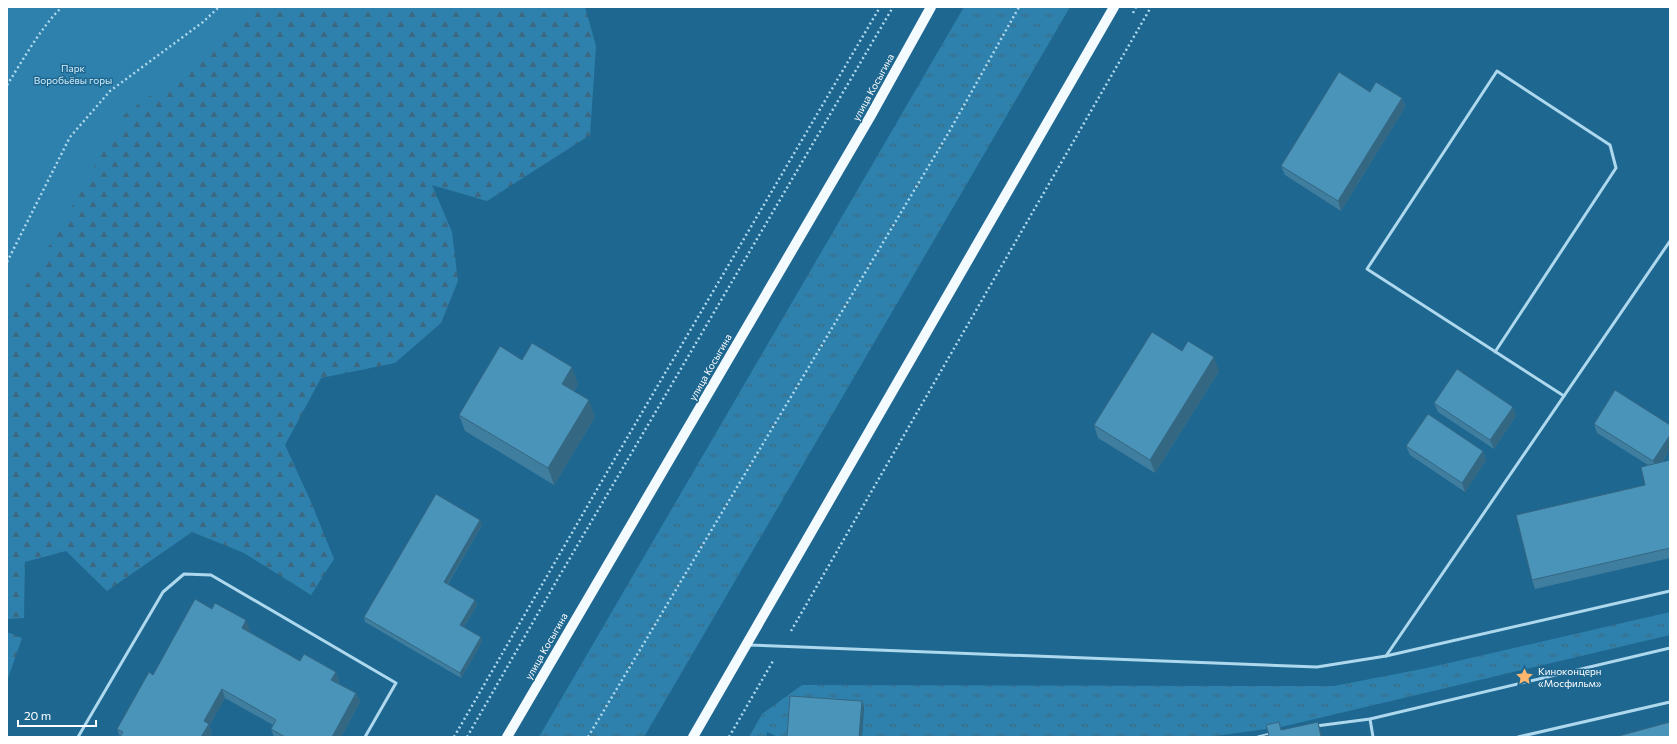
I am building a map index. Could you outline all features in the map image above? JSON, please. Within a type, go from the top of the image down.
[{"type":"main road","name":"улица Косыгина","points":[[507,737],[870,117],[931,7]]},
{"type":"main road","points":[[693,737],[1114,7]]},
{"type":"lane","points":[[1495,352],[1616,168],[1610,145],[1497,71],[1367,269],[1495,352],[1564,396]]},
{"type":"lane","points":[[1386,656],[1670,241]]},
{"type":"lane","points":[[78,737],[163,592],[184,574],[211,575],[396,683],[364,737]]},
{"type":"lane","points":[[746,645],[1317,667],[1386,656],[1670,591]]},
{"type":"lane","points":[[1311,726],[1370,719],[1670,648]]},
{"type":"lane","points":[[1518,737],[1670,702]]},
{"type":"lane","points":[[1370,719],[1374,737]]},
{"type":"lane","points":[[1258,737],[1273,734]]},
{"type":"path","points":[[7,85],[55,13],[62,7]]},
{"type":"path","points":[[7,262],[70,137],[110,91],[203,22],[219,7]]},
{"type":"path","points":[[454,737],[610,467],[880,7]]},
{"type":"path","points":[[468,737],[564,568],[893,7]]},
{"type":"path","points":[[588,737],[945,139],[1020,7]]},
{"type":"path","points":[[729,737],[1151,7]]},
{"type":"green space","points":[[7,7],[585,7],[596,46],[590,135],[487,201],[432,185],[452,232],[458,281],[441,323],[395,363],[321,378],[285,445],[311,502],[334,559],[311,595],[244,553],[192,532],[107,591],[66,551],[25,562],[24,618],[7,619]]},
{"type":"green space","name":"Парк Воробьёвы горы","points":[[7,7],[259,7],[249,20],[124,115],[7,319]]},
{"type":"green space","points":[[964,7],[1070,7],[644,737],[539,737]]},
{"type":"green space","points":[[1670,612],[1670,635],[1281,727],[1208,737],[862,737],[864,706],[789,737],[778,737],[767,732],[766,737],[749,737],[762,714],[802,685],[1334,686],[1427,668]]},
{"type":"green space","points":[[7,632],[22,638],[7,681]]},
{"type":"building","points":[[1339,72],[1370,92],[1376,82],[1402,98],[1338,201],[1281,166]]},
{"type":"building","points":[[1152,332],[1182,351],[1188,341],[1214,357],[1150,460],[1094,425]]},
{"type":"building","points":[[532,343],[572,367],[562,384],[589,400],[548,468],[459,415],[500,346],[522,360]]},
{"type":"building","points":[[1457,369],[1513,407],[1490,440],[1434,403]]},
{"type":"building","points":[[1615,390],[1670,425],[1670,435],[1653,461],[1594,424]]},
{"type":"building","points":[[1428,414],[1483,451],[1462,483],[1406,446]]},
{"type":"building","points":[[1670,460],[1670,548],[1532,580],[1516,515],[1645,485],[1641,467]]},
{"type":"building","points":[[436,494],[480,520],[444,582],[475,600],[460,625],[481,637],[460,673],[364,617]]},
{"type":"building","points":[[195,599],[212,609],[215,603],[246,620],[242,628],[300,661],[304,654],[336,672],[331,680],[356,693],[332,737],[285,737],[271,729],[276,720],[222,689],[204,721],[209,724],[201,737],[120,737],[123,732],[117,729],[149,672],[153,675]]},
{"type":"building","points":[[790,696],[862,701],[859,737],[787,737]]},
{"type":"building","points":[[1279,722],[1281,730],[1318,722],[1321,737],[1261,737],[1269,735],[1266,725]]},
{"type":"building","points":[[1670,722],[1670,737],[1615,737]]},
{"type":"place","name":"Киноконцерн «Мосфильм»","points":[[1525,677]]}]
